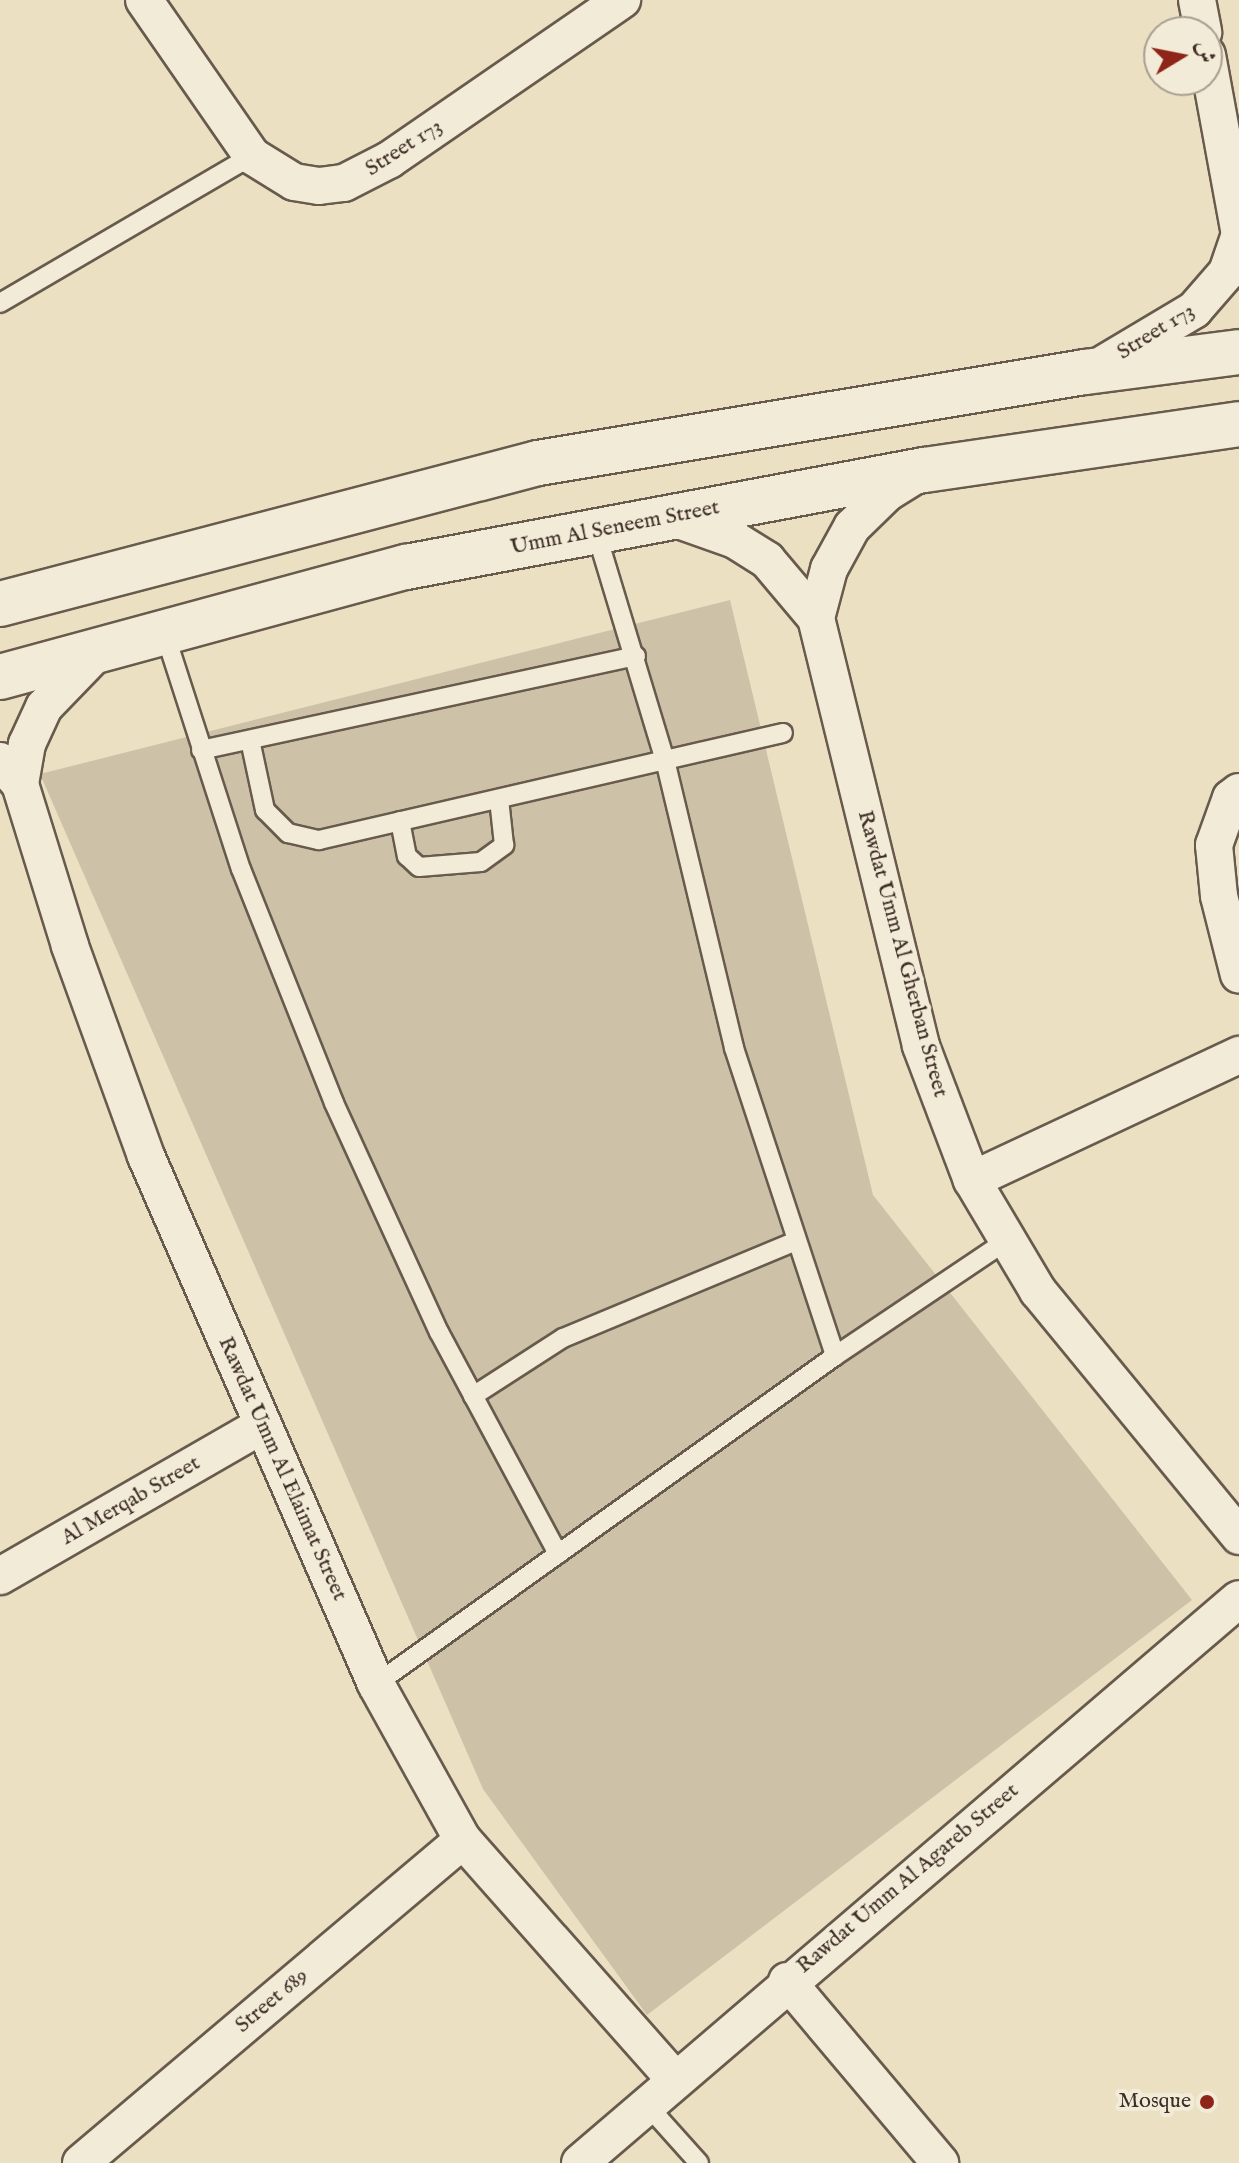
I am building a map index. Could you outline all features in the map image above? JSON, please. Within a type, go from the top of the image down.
[{"type":"main road","points":[[0,604],[538,463],[1085,372],[1239,352]]},
{"type":"main road","name":"Umm Al Seneem Street","points":[[0,677],[406,567],[924,470],[1239,424]]},
{"type":"street","name":"Street 173","points":[[144,0],[252,156],[294,182],[344,183],[389,160],[622,0]]},
{"type":"street","points":[[1214,96],[1239,230]]},
{"type":"street","name":"Street 173","points":[[1085,372],[1146,342],[1194,310],[1227,272],[1239,238]]},
{"type":"street","name":"Rawdat Umm Al Gherban Street","points":[[816,618],[829,569],[852,527],[887,493],[924,470]]},
{"type":"street","name":"Rawdat Umm Al Gherban Street","points":[[673,518],[735,540],[767,560],[816,618],[921,1046],[972,1180],[1038,1291],[1239,1536]]},
{"type":"street","name":"Rawdat Umm Al Elaimat Street","points":[[101,648],[44,707],[10,773],[146,1156],[376,1684],[463,1840],[675,2080]]},
{"type":"street","points":[[1239,792],[1231,798],[1214,845],[1219,896],[1239,975]]},
{"type":"street","points":[[972,1180],[1239,1055]]},
{"type":"street","name":"Al Merqab Street","points":[[0,1576],[263,1425]]},
{"type":"street","name":"Rawdat Umm Al Agareb Street","points":[[580,2163],[787,1981],[1239,1599]]},
{"type":"street","name":"Street 689","points":[[81,2163],[463,1840]]},
{"type":"street","points":[[787,1981],[940,2163]]},
{"type":"lane","points":[[0,303],[252,156]]},
{"type":"lane","points":[[596,532],[665,760],[734,1048],[794,1242],[835,1356]]},
{"type":"lane","points":[[164,631],[201,750],[334,1103],[473,1396],[558,1554]]},
{"type":"lane","points":[[201,750],[636,656]]},
{"type":"lane","points":[[250,740],[265,810],[288,833],[319,840],[783,733]]},
{"type":"lane","points":[[400,821],[407,856],[419,867],[481,862],[504,845],[499,799]]},
{"type":"lane","points":[[376,1684],[835,1356],[1006,1241]]},
{"type":"lane","points":[[473,1396],[563,1338],[794,1242]]},
{"type":"lane","points":[[647,2105],[699,2163]]},
{"type":"shaded area","points":[[730,600],[873,1195],[1192,1600],[647,2015],[483,1789],[40,774]]},
{"type":"place","name":"Mosque","points":[[1207,2102]]}]
